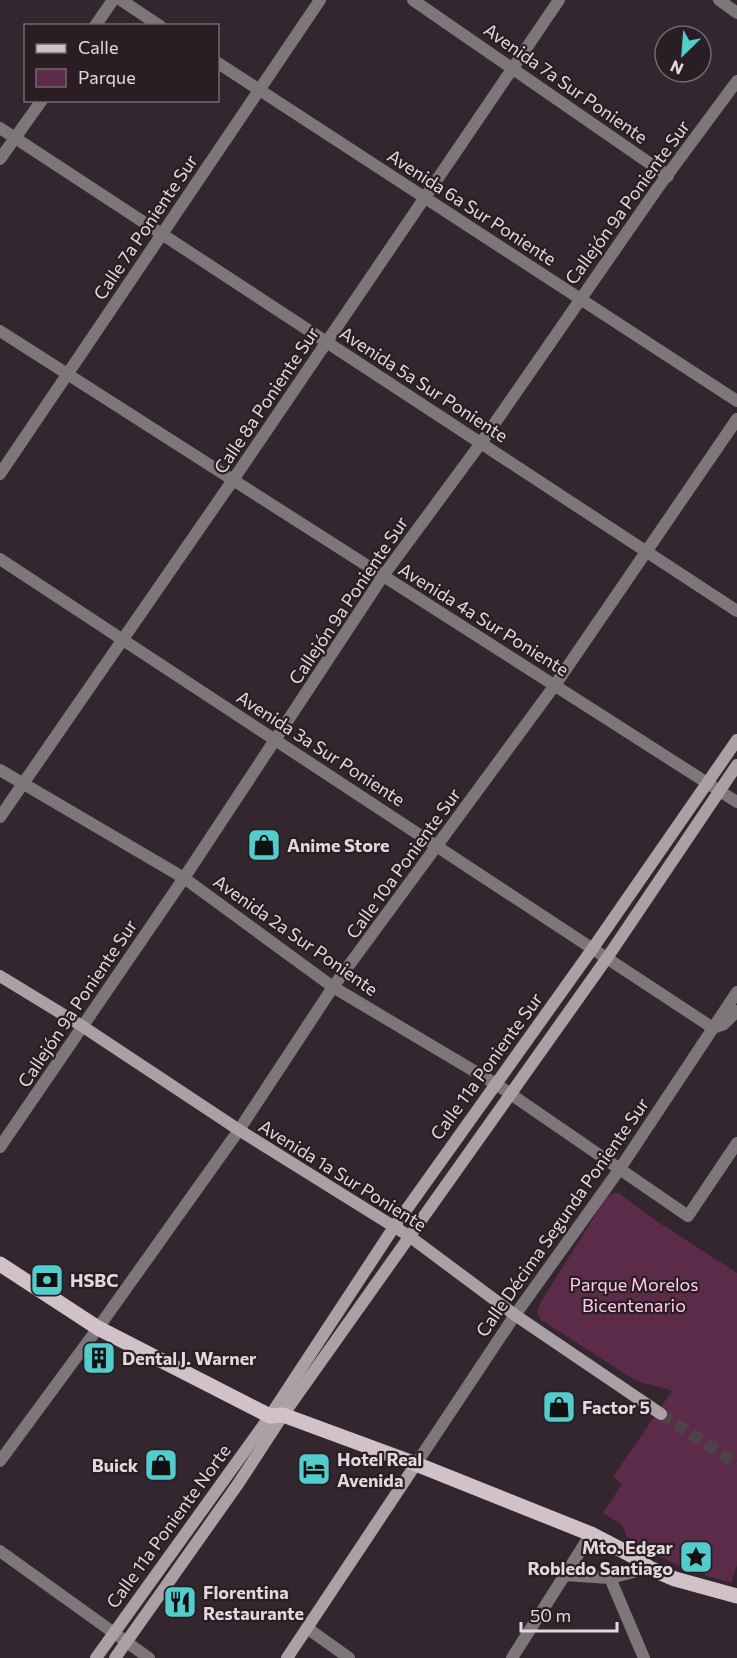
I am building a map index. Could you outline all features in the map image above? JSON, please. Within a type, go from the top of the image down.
[{"type":"main road","name":"Calle 11a Poniente Sur","points":[[276,1416],[332,1320],[394,1227],[593,948],[737,740]]},
{"type":"main road","name":"Calle 11a Poniente Sur","points":[[276,1416],[345,1328],[509,1093],[607,958],[737,765]]},
{"type":"main road","name":"Avenida 1a Sur Poniente","points":[[0,976],[409,1236],[515,1315],[661,1414]]},
{"type":"main road","points":[[0,1263],[98,1328],[276,1416],[416,1464],[591,1534],[635,1557],[650,1568],[675,1579],[737,1596]]},
{"type":"main road","points":[[332,1320],[345,1328]]},
{"type":"main road","name":"Calle 11a Poniente Norte","points":[[96,1658],[226,1476],[276,1416]]},
{"type":"main road","name":"Calle 11a Poniente Norte","points":[[115,1658],[238,1484],[276,1416]]},
{"type":"main road","points":[[287,1658],[416,1464]]},
{"type":"main road","points":[[226,1476],[238,1484]]},
{"type":"street","points":[[96,24],[113,0]]},
{"type":"street","points":[[121,0],[157,24]]},
{"type":"street","name":"Calle 7a Poniente Sur","points":[[0,474],[320,0]]},
{"type":"street","name":"Avenida 7a Sur Poniente","points":[[413,0],[668,176]]},
{"type":"street","name":"Calle 8a Poniente Sur","points":[[0,817],[233,480],[559,0]]},
{"type":"street","points":[[719,0],[737,13]]},
{"type":"street","name":"Avenida 6a Sur Poniente","points":[[219,64],[737,401]]},
{"type":"street","name":"Callejón 9a Poniente Sur","points":[[0,1147],[184,878],[383,576],[481,443],[580,298],[737,81]]},
{"type":"street","points":[[0,159],[41,102]]},
{"type":"street","name":"Avenida 5a Sur Poniente","points":[[0,128],[737,611]]},
{"type":"street","name":"Avenida 4a Sur Poniente","points":[[0,331],[737,802]]},
{"type":"street","name":"Calle 10a Poniente Sur","points":[[0,1461],[239,1130],[333,987],[555,685],[737,419]]},
{"type":"street","name":"Avenida 3a Sur Poniente","points":[[0,559],[713,1028]]},
{"type":"street","name":"Avenida 2a Sur Poniente","points":[[0,770],[184,878],[333,987],[496,1084],[688,1216],[737,1143]]},
{"type":"street","name":"Calle Décima Segunda Poniente Sur","points":[[416,1464],[515,1315],[619,1170],[737,992]]},
{"type":"street","points":[[713,1028],[724,1024],[737,1011]]},
{"type":"street","points":[[512,1658],[591,1534]]},
{"type":"street","points":[[0,1551],[149,1658]]},
{"type":"street","points":[[563,1575],[610,1578],[650,1568]]},
{"type":"street","points":[[610,1578],[644,1658]]},
{"type":"street","points":[[307,1628],[349,1658]]},
{"type":"green space","name":"Parque Morelos Bicentenario","points":[[619,1193],[655,1220],[737,1273],[737,1565],[731,1583],[688,1570],[644,1549],[627,1537],[622,1525],[603,1513],[622,1484],[613,1477],[672,1391],[633,1379],[540,1319],[537,1311],[606,1198]]},
{"type":"tunnel","points":[[661,1414],[737,1464]]},
{"type":"place","name":"Anime Store","points":[[264,845]]},
{"type":"place","name":"HSBC","points":[[47,1280]]},
{"type":"place","name":"Dental J. Warner","points":[[99,1358]]},
{"type":"place","name":"Factor 5","points":[[559,1407]]},
{"type":"place","name":"Buick","points":[[161,1465]]},
{"type":"place","name":"Hotel Real Avenida","points":[[314,1469]]},
{"type":"place","name":"Mto. Edgar Robledo Santiago","points":[[696,1557]]},
{"type":"place","name":"Florentina Restaurante","points":[[180,1602]]}]
